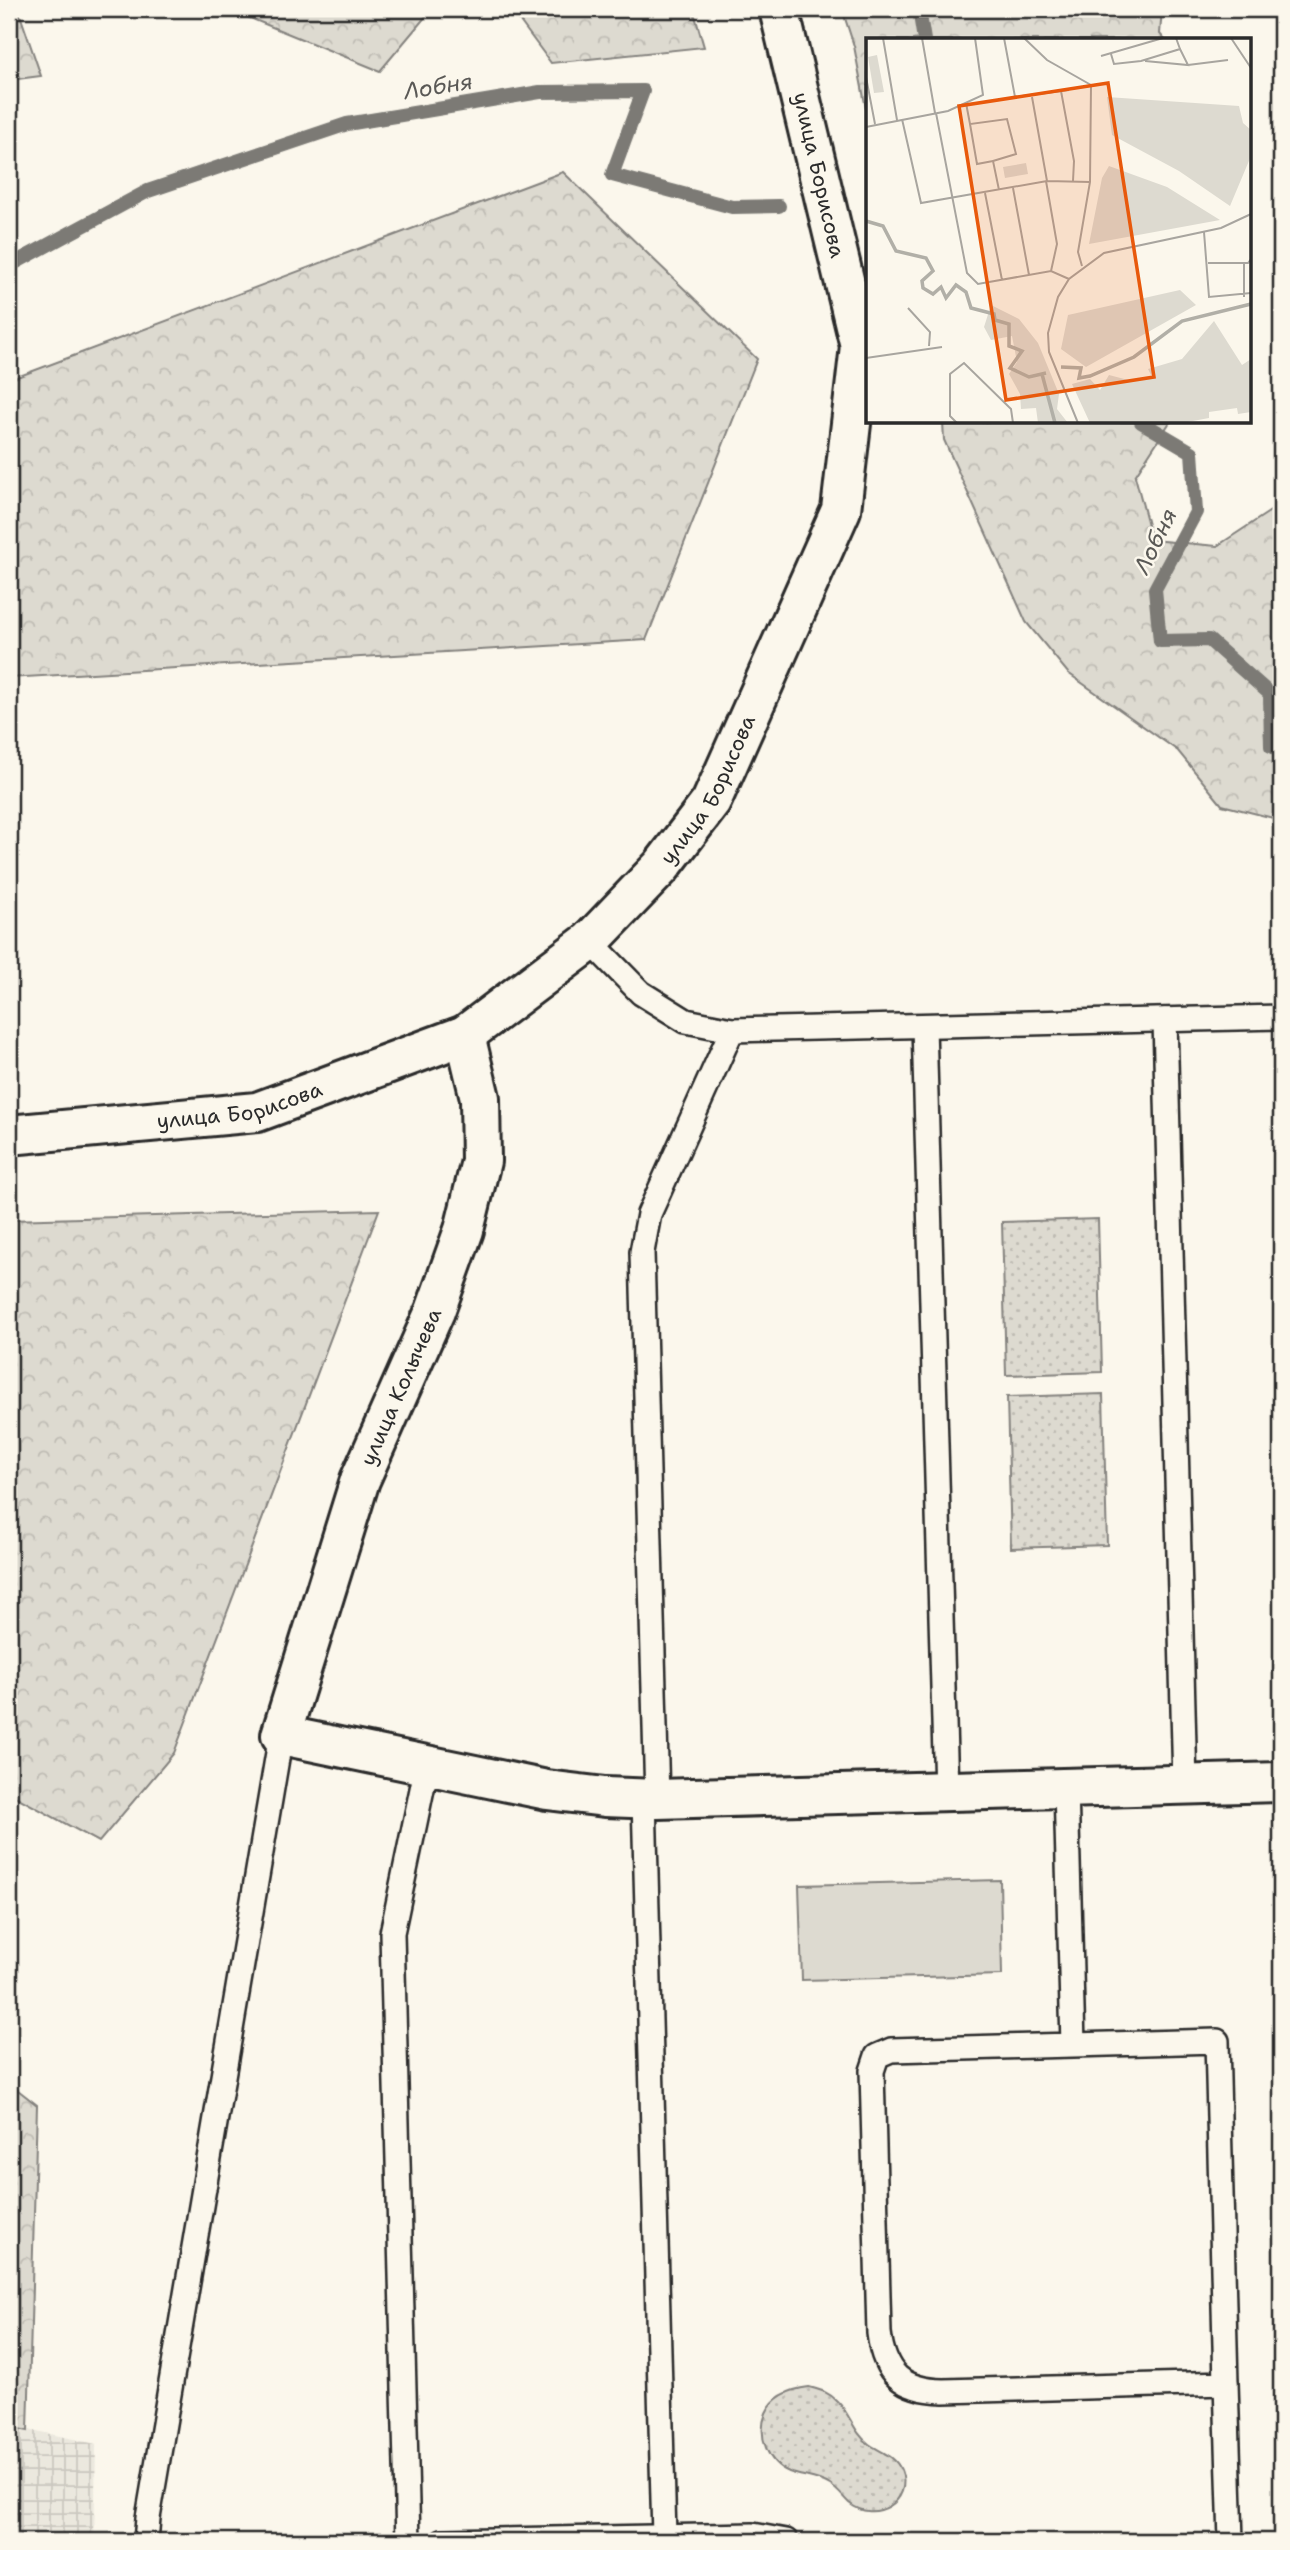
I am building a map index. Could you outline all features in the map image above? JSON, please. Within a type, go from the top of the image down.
[{"type":"street","name":"улица Борисова","points":[[9,1135],[257,1112],[465,1035],[590,942],[661,867],[711,802],[841,510],[860,346],[779,9]]},
{"type":"street","name":"улица Колычева","points":[[281,1735],[360,1480],[435,1311],[464,1230],[481,1161],[480,1098],[465,1035]]},
{"type":"street","points":[[281,1735],[547,1790],[605,1797],[650,1799],[1281,1782]]},
{"type":"lane","points":[[590,942],[641,993],[686,1021],[732,1030],[1281,1017]]},
{"type":"lane","points":[[1164,1020],[1185,1785]]},
{"type":"lane","points":[[924,1026],[946,1791]]},
{"type":"lane","points":[[664,2536],[642,1252],[649,1214],[732,1030]]},
{"type":"lane","points":[[146,2541],[281,1735]]},
{"type":"lane","points":[[408,2541],[392,1933],[427,1765]]},
{"type":"lane","points":[[1066,1788],[1073,2045]]},
{"type":"lane","points":[[1226,2384],[925,2391],[905,2384],[889,2369],[878,2333],[872,2071],[877,2056],[891,2050],[1217,2041],[1231,2541]]},
{"type":"lane","points":[[442,2541],[753,2535],[786,2541]]},
{"type":"shaded area","points":[[9,2425],[96,2444],[94,2541],[9,2541]]},
{"type":"green space","points":[[9,9],[18,9],[41,76],[9,80]]},
{"type":"green space","points":[[228,9],[432,9],[380,71]]},
{"type":"green space","points":[[511,9],[693,9],[704,47],[551,63]]},
{"type":"green space","points":[[842,9],[1162,9],[1160,34],[1163,38],[866,38],[866,109],[854,46]]},
{"type":"green space","points":[[563,172],[757,359],[646,640],[9,678],[9,380]]},
{"type":"green space","points":[[943,424],[1169,424],[1135,476],[1152,540],[1217,546],[1272,510],[1281,512],[1281,820],[1222,805],[1178,751],[1068,673],[1026,622],[944,440]]},
{"type":"green space","points":[[379,1210],[174,1753],[99,1842],[9,1793],[9,1220]]},
{"type":"green space","points":[[1098,1219],[1102,1372],[1006,1375],[1002,1222]]},
{"type":"green space","points":[[1103,1394],[1107,1545],[1011,1548],[1007,1397]]},
{"type":"green space","points":[[1000,1880],[1002,1975],[802,1980],[799,1885]]},
{"type":"green space","points":[[9,2083],[37,2105],[28,2431],[9,2427]]},
{"type":"green space","points":[[809,2387],[834,2398],[864,2439],[891,2457],[898,2465],[904,2481],[902,2492],[889,2506],[870,2511],[859,2509],[830,2485],[781,2468],[770,2455],[763,2430],[769,2407],[784,2394]]},
{"type":"waterway","points":[[919,9],[924,38]]},
{"type":"waterway","name":"Лобня","points":[[9,266],[148,191],[347,124],[540,92],[643,91],[612,175],[732,207],[779,206]]},
{"type":"waterway","name":"Лобня","points":[[1144,424],[1192,452],[1196,512],[1155,589],[1160,641],[1209,640],[1270,694],[1271,746],[1281,750]]}]
